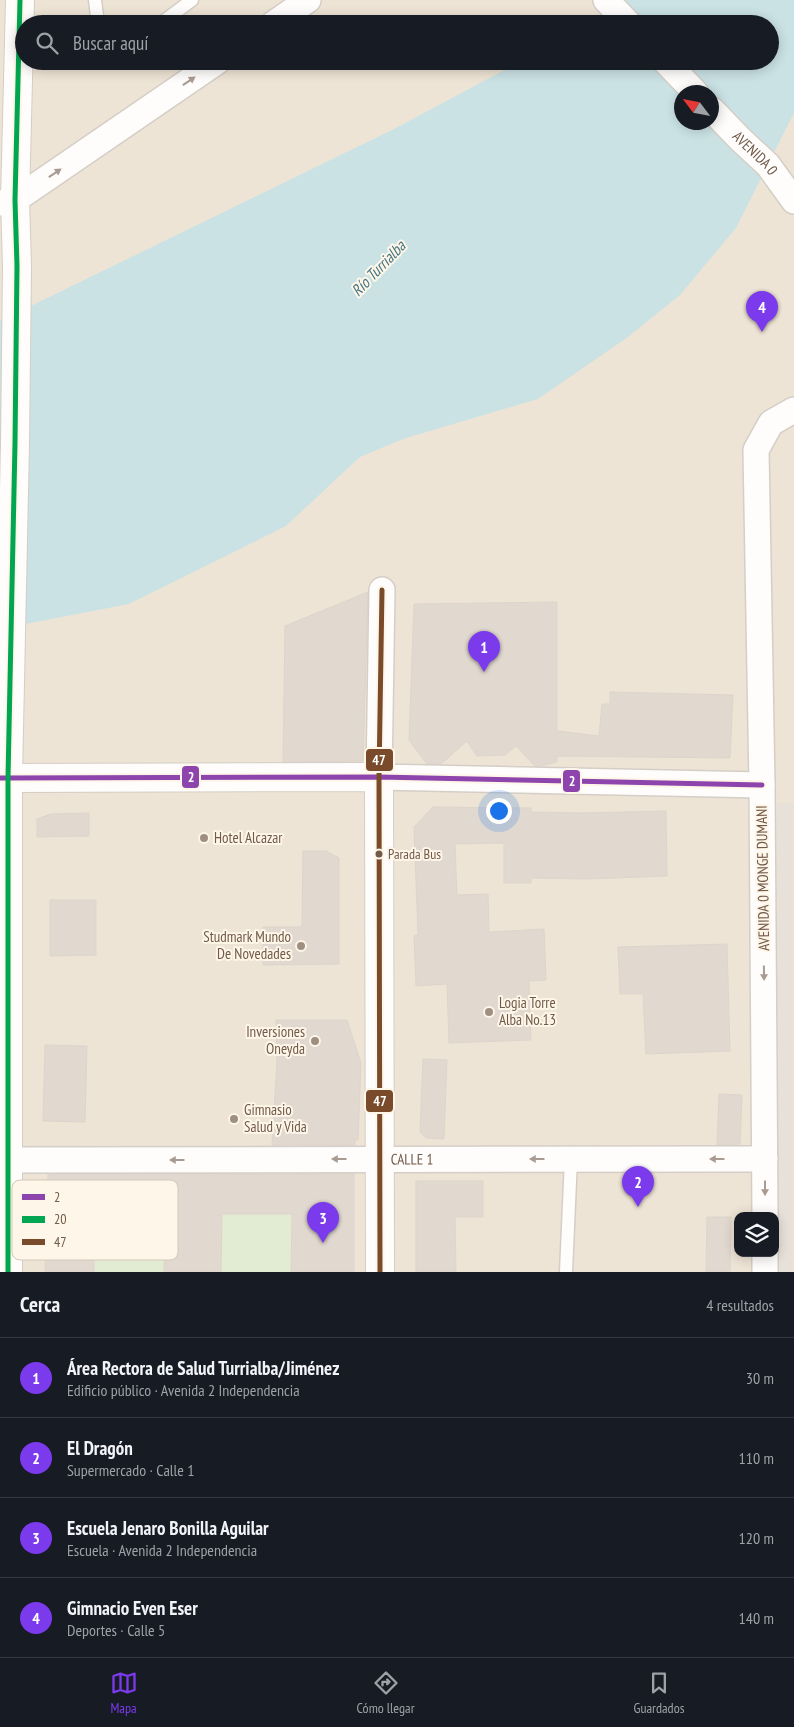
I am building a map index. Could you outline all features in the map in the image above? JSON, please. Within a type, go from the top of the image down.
[{"type":"street","points":[[19,15],[20,0]]},
{"type":"street","points":[[286,15],[308,0]]},
{"type":"street","points":[[606,0],[620,15]]},
{"type":"street","points":[[8,1272],[4,1160],[4,778],[13,586],[17,266],[7,202],[15,70]]},
{"type":"street","points":[[7,202],[205,70]]},
{"type":"street","points":[[674,70],[688,85]]},
{"type":"street","name":"AVENIDA 0","points":[[719,118],[740,140],[768,165],[794,202]]},
{"type":"street","name":"AVENIDA 0 MONGE DUMANI","points":[[765,1212],[762,785],[756,450],[771,423],[794,410]]},
{"type":"street","points":[[380,1272],[379,777],[382,590]]},
{"type":"street","points":[[4,778],[379,777],[762,785]]},
{"type":"street","name":"CALLE 1","points":[[4,1160],[765,1159]]},
{"type":"street","points":[[765,1257],[765,1272]]},
{"type":"lane","points":[[95,0],[97,15]]},
{"type":"lane","points":[[172,15],[192,0]]},
{"type":"lane","points":[[566,1272],[571,1159]]},
{"type":"shaded area","points":[[0,0],[794,0],[794,1272],[0,1272]]},
{"type":"shaded area","points":[[777,803],[794,803],[794,1272],[775,1272],[775,1257],[779,1257],[779,1212],[775,1212]]},
{"type":"green space","points":[[222,1214],[292,1214],[291,1272],[221,1272]]},
{"type":"green space","points":[[94,1260],[164,1260],[164,1272],[94,1272]]},
{"type":"water","name":"Río Turrialba","points":[[623,0],[794,0],[794,113],[736,228],[680,295],[628,337],[538,399],[403,439],[360,457],[286,526],[129,604],[0,629],[0,321],[394,129],[504,70],[779,70],[779,15],[600,15]]},
{"type":"building","points":[[368,592],[363,761],[283,762],[285,626]]},
{"type":"building","points":[[557,602],[557,731],[599,736],[602,704],[610,704],[610,692],[733,695],[730,758],[557,756],[557,762],[535,766],[516,746],[505,755],[477,756],[467,741],[441,764],[427,764],[409,740],[414,604]]},
{"type":"building","points":[[433,807],[531,808],[531,812],[583,813],[666,811],[667,876],[587,879],[531,878],[531,883],[504,883],[504,843],[455,844],[457,895],[488,894],[489,932],[544,929],[546,980],[529,981],[531,1040],[449,1043],[447,984],[416,986],[414,936],[418,935],[414,827]]},
{"type":"building","points":[[89,813],[89,836],[37,837],[37,819],[51,814]]},
{"type":"building","points":[[303,851],[326,851],[339,858],[339,964],[263,965],[263,927],[302,927]]},
{"type":"building","points":[[50,900],[96,900],[96,955],[50,956]]},
{"type":"building","points":[[727,944],[730,1051],[646,1054],[643,994],[620,994],[618,947]]},
{"type":"building","points":[[276,1020],[347,1020],[361,1063],[358,1140],[355,1140],[355,1145],[272,1145],[277,1062]]},
{"type":"building","points":[[45,1045],[87,1046],[85,1122],[43,1121]]},
{"type":"building","points":[[423,1059],[447,1060],[444,1139],[426,1138],[420,1132]]},
{"type":"building","points":[[719,1094],[742,1095],[740,1144],[717,1145]]},
{"type":"building","points":[[48,1174],[354,1174],[354,1272],[291,1272],[292,1214],[222,1214],[221,1272],[164,1272],[164,1260],[178,1260],[178,1180],[48,1180]]},
{"type":"building","points":[[416,1181],[483,1181],[483,1217],[455,1217],[456,1272],[416,1272]]},
{"type":"building","points":[[707,1217],[731,1217],[730,1272],[706,1272]]},
{"type":"building","points":[[45,1260],[94,1260],[94,1272],[45,1272]]},
{"type":"transit line","name":"20","points":[[20,0],[20,15]]},
{"type":"transit line","name":"20","points":[[8,1272],[8,778],[15,443],[17,266],[15,200],[18,70]]},
{"type":"transit line","name":"47","points":[[380,1272],[379,777],[382,590]]},
{"type":"transit line","name":"2","points":[[0,778],[379,777],[762,785]]},
{"type":"place","name":"Gimnacio Even Eser","points":[[762,332]]},
{"type":"place","name":"Área Rectora de Salud Turrialba/Jiménez","points":[[484,672]]},
{"type":"place","name":"Hotel Alcazar","points":[[204,838]]},
{"type":"place","name":"Parada Bus","points":[[379,854]]},
{"type":"place","name":"Studmark Mundo De Novedades","points":[[301,946]]},
{"type":"place","name":"Logia Torre Alba No.13","points":[[489,1012]]},
{"type":"place","name":"Inversiones Oneyda","points":[[315,1041]]},
{"type":"place","name":"Gimnasio Salud y Vida","points":[[234,1119]]},
{"type":"place","name":"El Dragón","points":[[638,1207]]},
{"type":"place","name":"Escuela Jenaro Bonilla Aguilar","points":[[323,1243]]}]
